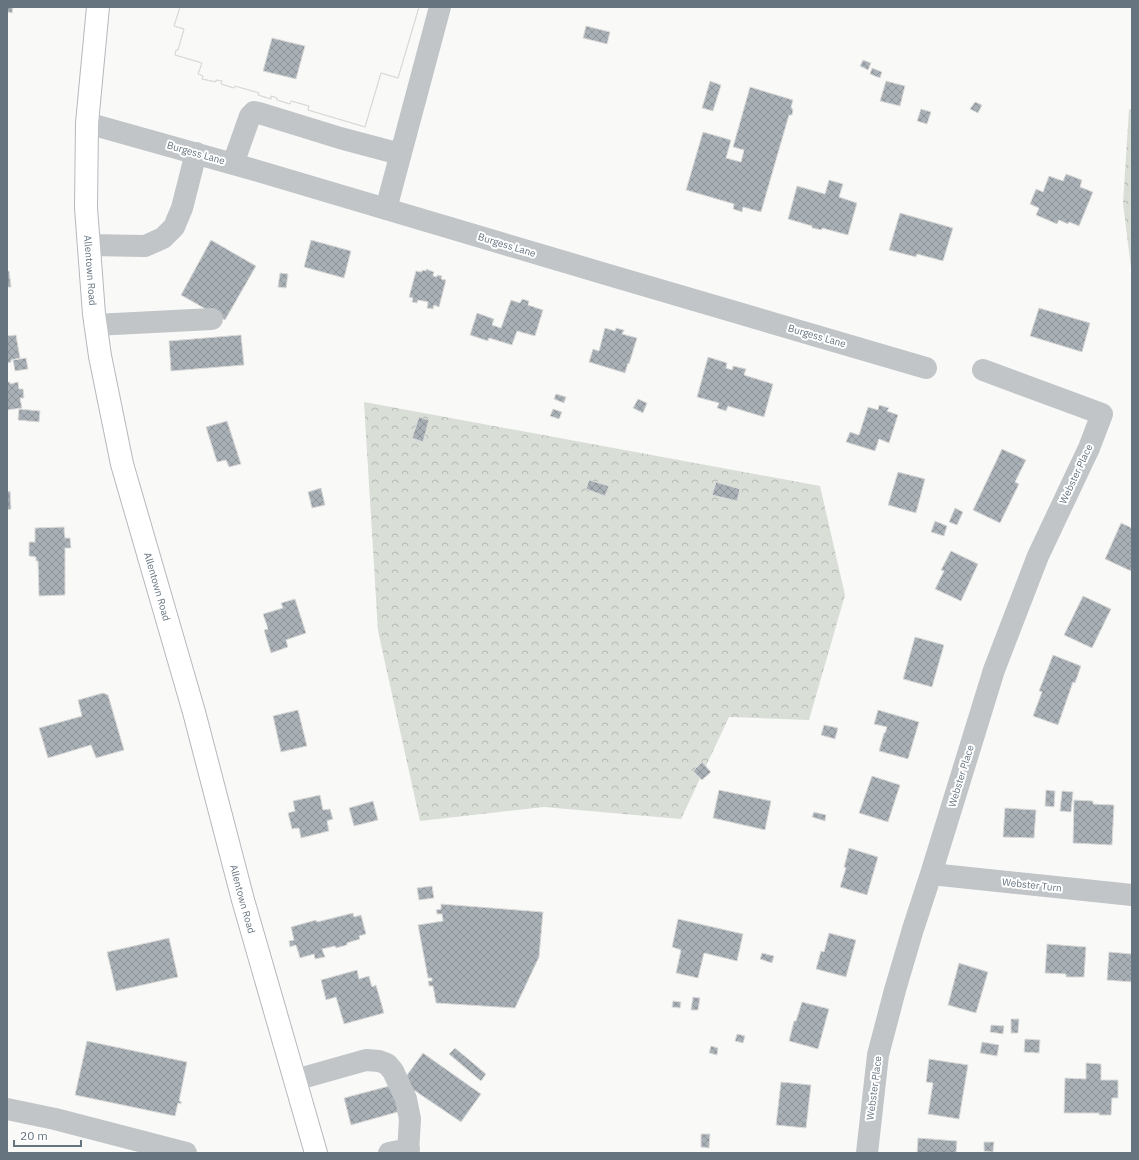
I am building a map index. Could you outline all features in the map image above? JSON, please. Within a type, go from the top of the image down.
[{"type":"main road","name":"Allentown Road","points":[[98,7],[87,123],[86,208],[95,325],[101,363],[122,464],[194,712],[243,900],[316,1153]]},
{"type":"street","points":[[386,209],[440,7]]},
{"type":"street","points":[[233,164],[250,116],[254,112],[400,154]]},
{"type":"street","name":"Burgess Lane","points":[[87,123],[196,153],[926,368]]},
{"type":"street","points":[[88,245],[145,246],[164,238],[174,227],[182,208],[196,153]]},
{"type":"street","points":[[95,325],[212,319]]},
{"type":"street","name":"Webster Place","points":[[867,1153],[878,1055],[913,929],[994,670],[1038,556],[1089,448],[1102,414],[983,370]]},
{"type":"street","name":"Webster Turn","points":[[931,874],[1132,895]]},
{"type":"street","points":[[295,1080],[366,1060],[379,1060],[387,1064],[393,1071],[406,1099],[410,1119],[402,1152]]},
{"type":"street","points":[[7,1109],[63,1121],[186,1153]]},
{"type":"green space","points":[[1132,108],[1132,276],[1123,203],[1129,110]]},
{"type":"green space","points":[[364,402],[820,486],[845,595],[809,720],[729,717],[681,819],[544,807],[420,821],[378,631]]},
{"type":"building","points":[[7,7],[13,7],[12,13],[7,12]]},
{"type":"building","points":[[180,7],[419,7],[398,78],[381,73],[365,127],[308,110],[309,106],[291,101],[290,104],[277,100],[277,98],[271,96],[271,99],[258,95],[259,93],[235,86],[234,88],[221,84],[222,81],[216,80],[216,82],[202,79],[203,76],[198,74],[202,63],[175,55],[184,29],[174,26]],"holes":[[[272,38],[305,46],[296,79],[263,71]]]},
{"type":"building","points":[[180,7],[419,7],[398,78],[381,73],[365,127],[308,110],[309,106],[291,101],[290,104],[277,100],[277,98],[271,96],[271,99],[258,95],[259,93],[235,86],[234,88],[221,84],[222,81],[216,80],[216,82],[202,79],[203,76],[198,74],[202,63],[175,55],[184,29],[174,26]]},
{"type":"building","points":[[586,26],[610,32],[607,44],[583,38]]},
{"type":"building","points":[[863,60],[871,63],[868,70],[860,66]]},
{"type":"building","points":[[872,68],[882,72],[880,78],[870,74]]},
{"type":"building","points":[[710,81],[721,85],[713,111],[702,108]]},
{"type":"building","points":[[886,81],[905,86],[900,106],[880,101]]},
{"type":"building","points":[[750,87],[793,100],[791,107],[793,110],[792,115],[789,115],[761,212],[743,207],[742,212],[733,209],[734,204],[686,190],[703,132],[731,140],[726,158],[741,162],[744,150],[733,147]]},
{"type":"building","points":[[975,102],[982,105],[978,113],[970,109]]},
{"type":"building","points":[[921,109],[931,112],[927,124],[917,121]]},
{"type":"building","points":[[1066,174],[1082,180],[1080,187],[1093,192],[1079,226],[1069,222],[1068,224],[1059,220],[1057,224],[1036,215],[1039,208],[1030,204],[1036,189],[1043,192],[1049,176],[1063,181]]},
{"type":"building","points":[[829,180],[843,184],[839,197],[857,203],[848,235],[822,228],[822,230],[812,228],[812,226],[788,219],[797,186],[825,194]]},
{"type":"building","points":[[900,213],[953,228],[943,261],[917,254],[916,257],[889,250]]},
{"type":"building","points":[[211,240],[256,266],[225,320],[181,295]]},
{"type":"building","points":[[311,240],[351,251],[344,278],[304,267]]},
{"type":"building","points":[[426,269],[434,272],[433,276],[442,276],[441,279],[446,280],[439,307],[434,305],[433,309],[427,308],[428,302],[418,300],[417,303],[412,302],[413,298],[409,297],[416,271],[422,272],[422,270],[426,271]]},
{"type":"building","points":[[7,271],[9,271],[11,287],[7,287]]},
{"type":"building","points":[[280,273],[288,274],[286,288],[278,287]]},
{"type":"building","points":[[522,299],[529,301],[528,305],[543,310],[535,336],[517,331],[512,345],[489,338],[488,341],[470,335],[477,313],[494,319],[492,325],[501,328],[511,300],[520,303]]},
{"type":"building","points":[[1039,308],[1090,323],[1082,352],[1030,336]]},
{"type":"building","points":[[605,328],[615,331],[616,328],[624,330],[622,334],[637,338],[625,373],[589,362],[593,349],[599,351]]},
{"type":"building","points":[[16,335],[20,358],[11,360],[11,362],[7,363],[7,336]]},
{"type":"building","points":[[241,335],[244,365],[171,371],[169,341]]},
{"type":"building","points":[[708,357],[727,363],[726,368],[732,370],[733,366],[746,369],[744,375],[773,384],[764,417],[728,406],[726,411],[717,408],[719,403],[697,397]]},
{"type":"building","points":[[26,358],[28,369],[15,371],[13,360]]},
{"type":"building","points":[[7,382],[10,382],[10,384],[18,382],[19,389],[23,389],[24,398],[20,398],[22,408],[7,410]]},
{"type":"building","points":[[556,394],[566,397],[564,403],[554,399]]},
{"type":"building","points":[[638,399],[647,403],[643,413],[633,408]]},
{"type":"building","points":[[879,405],[889,408],[887,411],[898,415],[889,443],[879,439],[875,451],[846,442],[850,432],[859,435],[868,407],[878,410]]},
{"type":"building","points":[[19,409],[40,411],[39,422],[18,420]]},
{"type":"building","points":[[553,409],[562,412],[559,419],[550,416]]},
{"type":"building","points":[[419,417],[429,420],[423,442],[412,438]]},
{"type":"building","points":[[227,421],[241,464],[229,467],[226,460],[217,462],[206,427]]},
{"type":"building","points":[[1002,449],[1026,460],[1015,482],[1019,484],[1000,523],[973,510]]},
{"type":"building","points":[[898,472],[925,479],[916,513],[888,505]]},
{"type":"building","points":[[589,480],[609,486],[605,496],[586,489]]},
{"type":"building","points":[[716,482],[740,489],[737,501],[712,495]]},
{"type":"building","points":[[321,488],[325,505],[312,508],[308,492]]},
{"type":"building","points":[[10,491],[11,509],[7,510],[7,492]]},
{"type":"building","points":[[955,508],[963,512],[957,525],[949,522]]},
{"type":"building","points":[[935,521],[947,526],[944,536],[931,532]]},
{"type":"building","points":[[1121,523],[1132,528],[1131,571],[1105,559]]},
{"type":"building","points":[[64,527],[65,538],[70,538],[71,548],[65,548],[65,595],[39,596],[38,561],[36,561],[36,557],[29,556],[29,542],[35,542],[35,528]]},
{"type":"building","points":[[951,551],[978,564],[961,601],[935,589],[944,571],[941,570]]},
{"type":"building","points":[[1083,596],[1111,609],[1092,648],[1064,635]]},
{"type":"building","points":[[295,599],[306,633],[286,640],[288,647],[271,653],[264,630],[268,629],[263,614],[283,608],[281,603]]},
{"type":"building","points":[[915,637],[944,645],[932,687],[903,679]]},
{"type":"building","points":[[1053,655],[1081,666],[1075,683],[1073,682],[1058,725],[1033,716],[1042,692],[1039,691]]},
{"type":"building","points":[[103,693],[108,695],[124,750],[96,758],[91,745],[48,758],[39,728],[82,716],[78,700]]},
{"type":"building","points":[[298,710],[307,746],[281,752],[273,716]]},
{"type":"building","points":[[878,710],[919,722],[908,759],[879,751],[887,727],[874,724]]},
{"type":"building","points":[[824,725],[838,728],[835,739],[821,735]]},
{"type":"building","points":[[702,762],[711,772],[702,780],[693,771]]},
{"type":"building","points":[[872,776],[900,785],[888,822],[859,813]]},
{"type":"building","points":[[719,790],[771,801],[765,830],[713,818]]},
{"type":"building","points":[[1046,790],[1055,791],[1054,807],[1045,806]]},
{"type":"building","points":[[1062,791],[1073,792],[1071,812],[1060,811]]},
{"type":"building","points":[[320,795],[323,810],[330,809],[333,819],[327,821],[329,831],[301,838],[299,828],[292,829],[288,813],[295,811],[293,801]]},
{"type":"building","points":[[1074,800],[1093,801],[1093,804],[1114,805],[1112,845],[1073,843]]},
{"type":"building","points":[[373,801],[378,820],[354,826],[349,808]]},
{"type":"building","points":[[1005,808],[1036,810],[1034,838],[1003,837]]},
{"type":"building","points":[[814,812],[826,815],[825,821],[812,817]]},
{"type":"building","points":[[849,848],[878,857],[867,895],[840,887],[846,868],[844,867]]},
{"type":"building","points":[[432,886],[434,898],[419,900],[417,888]]},
{"type":"building","points":[[441,904],[543,912],[539,957],[515,1008],[436,1003],[433,986],[429,986],[428,981],[432,981],[432,978],[428,978],[418,925],[443,921],[442,914],[437,914],[436,910],[441,909]]},
{"type":"building","points":[[353,913],[354,917],[361,915],[366,934],[359,936],[360,939],[336,948],[335,946],[322,949],[325,957],[315,959],[314,954],[300,958],[296,945],[290,947],[289,941],[294,940],[291,927],[316,920],[317,922]]},
{"type":"building","points":[[678,919],[743,934],[737,961],[704,953],[698,978],[676,973],[681,950],[672,947]]},
{"type":"building","points":[[829,933],[856,940],[846,977],[816,969],[821,951],[824,952]]},
{"type":"building","points":[[169,938],[178,977],[116,991],[107,952]]},
{"type":"building","points":[[1047,944],[1086,947],[1084,977],[1066,977],[1066,974],[1045,973]]},
{"type":"building","points":[[1109,952],[1132,954],[1132,982],[1107,980]]},
{"type":"building","points":[[762,953],[774,956],[772,963],[760,959]]},
{"type":"building","points":[[959,963],[988,972],[976,1013],[948,1005]]},
{"type":"building","points":[[357,970],[359,979],[369,976],[372,987],[376,985],[384,1013],[344,1024],[336,997],[326,1000],[321,980]]},
{"type":"building","points":[[693,997],[700,998],[698,1010],[691,1010]]},
{"type":"building","points":[[673,1001],[681,1002],[680,1008],[672,1007]]},
{"type":"building","points":[[802,1002],[829,1009],[818,1049],[789,1041],[794,1021],[796,1021]]},
{"type":"building","points":[[1011,1019],[1019,1019],[1018,1033],[1011,1033]]},
{"type":"building","points":[[991,1025],[1004,1026],[1003,1034],[990,1032]]},
{"type":"building","points":[[737,1034],[745,1036],[743,1043],[735,1041]]},
{"type":"building","points":[[1025,1039],[1040,1040],[1039,1053],[1024,1052]]},
{"type":"building","points":[[87,1041],[187,1062],[179,1101],[181,1101],[181,1104],[178,1103],[175,1116],[75,1095]]},
{"type":"building","points":[[982,1042],[999,1045],[997,1056],[980,1053]]},
{"type":"building","points":[[711,1046],[718,1048],[717,1055],[709,1053]]},
{"type":"building","points":[[455,1048],[486,1074],[481,1081],[449,1054]]},
{"type":"building","points":[[423,1053],[481,1094],[461,1122],[402,1082]]},
{"type":"building","points":[[929,1059],[968,1065],[959,1119],[928,1114],[933,1083],[926,1082]]},
{"type":"building","points":[[1086,1063],[1101,1064],[1101,1080],[1118,1080],[1118,1098],[1112,1098],[1111,1115],[1099,1115],[1099,1113],[1064,1113],[1065,1078],[1086,1079]]},
{"type":"building","points":[[781,1082],[811,1085],[806,1128],[776,1125]]},
{"type":"building","points":[[393,1085],[401,1111],[351,1125],[344,1098]]},
{"type":"building","points":[[701,1134],[710,1134],[709,1148],[701,1147]]},
{"type":"building","points":[[918,1138],[957,1141],[956,1153],[917,1153]]},
{"type":"building","points":[[984,1142],[994,1142],[993,1152],[984,1151]]}]
